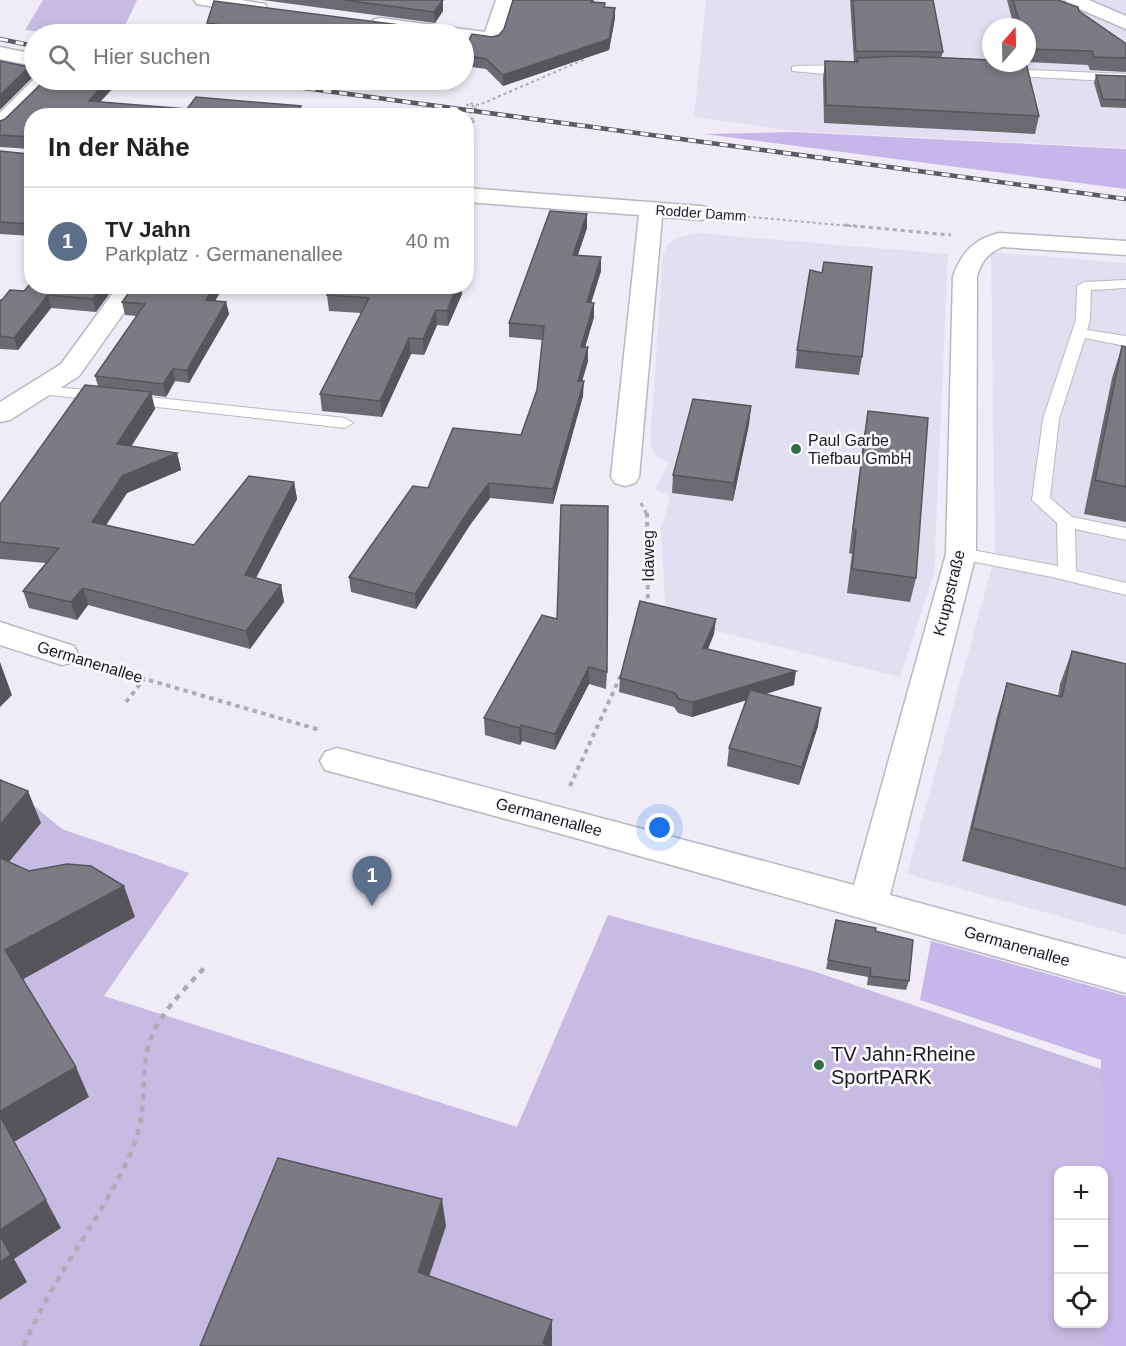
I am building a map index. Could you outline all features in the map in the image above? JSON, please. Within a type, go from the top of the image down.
[{"type":"street","points":[[203,0],[277,10]]},
{"type":"street","points":[[474,37],[492,39],[505,0]]},
{"type":"street","points":[[1074,0],[1125,22]]},
{"type":"street","points":[[365,22],[380,24]]},
{"type":"street","points":[[0,53],[24,58]]},
{"type":"street","points":[[0,125],[35,90]]},
{"type":"street","name":"Rodder Damm","points":[[474,196],[701,213]]},
{"type":"street","points":[[625,477],[651,210]]},
{"type":"street","name":"Kruppstraße","points":[[868,904],[961,555],[964,276],[973,255],[986,245],[999,240],[1126,248]]},
{"type":"street","points":[[0,414],[70,370],[125,294]]},
{"type":"street","name":"Germanenallee","points":[[0,633],[62,654]]},
{"type":"street","name":"Germanenallee","points":[[337,761],[554,818],[1126,976]]},
{"type":"lane","points":[[796,69],[836,71],[867,69]]},
{"type":"lane","points":[[996,73],[1126,78]]},
{"type":"lane","points":[[1126,284],[1084,286],[1083,320],[1051,419],[1041,500],[1066,520],[1126,534]]},
{"type":"lane","points":[[1079,333],[1126,341]]},
{"type":"lane","points":[[38,390],[345,423]]},
{"type":"lane","points":[[1066,520],[1067,575]]},
{"type":"lane","points":[[961,555],[1067,575],[1126,589]]},
{"type":"path","points":[[474,110],[477,107],[467,105],[468,103],[479,105],[583,60],[582,54]]},
{"type":"path","name":"Rodder Damm","points":[[701,213],[935,233]]},
{"type":"path","name":"Idaweg","points":[[625,477],[647,513],[648,616]]},
{"type":"path","name":"Germanenallee","points":[[62,654],[339,736],[337,761]]},
{"type":"path","points":[[554,818],[623,670]]},
{"type":"path","points":[[126,702],[144,679]]},
{"type":"path","points":[[24,1346],[135,1142],[141,1120],[147,1052],[152,1036],[167,1011],[205,967]]},
{"type":"shaded area","points":[[43,0],[137,0],[126,24],[29,24]]},
{"type":"shaded area","points":[[706,0],[1126,0],[1126,148],[794,131],[694,117]]},
{"type":"shaded area","points":[[794,132],[1126,149],[1126,189],[704,134]]},
{"type":"shaded area","name":"Paul Garbe Tiefbau GmbH","points":[[696,233],[948,254],[934,574],[900,677],[666,618],[661,528],[670,497],[655,489],[669,463],[655,455],[650,443],[663,254],[668,244],[679,237]]},
{"type":"shaded area","points":[[991,252],[1126,263],[1126,935],[907,874],[995,556]]},
{"type":"shaded area","name":"TV Jahn-Rheine SportPARK","points":[[0,778],[62,829],[189,873],[104,996],[517,1127],[608,915],[813,971],[1110,1072],[1112,1346],[0,1346]]},
{"type":"shaded area","points":[[931,941],[1126,996],[1126,1346],[1103,1346],[1103,1328],[1108,1328],[1108,1166],[1102,1166],[1101,1060],[920,1000]]},
{"type":"building","points":[[344,0],[443,0],[434,12]]},
{"type":"building","points":[[513,0],[592,0],[591,2],[605,3],[604,7],[615,8],[609,39],[503,75],[486,59],[474,57],[474,34],[492,37],[499,35],[504,29]]},
{"type":"building","points":[[853,0],[933,0],[943,52],[856,51]]},
{"type":"building","points":[[1013,0],[1058,0],[1078,7],[1079,11],[1125,43],[1126,58],[1094,57],[1092,51],[1036,49],[1036,18],[1018,18]]},
{"type":"building","points":[[214,1],[393,24],[214,24],[207,23]]},
{"type":"building","points":[[904,56],[982,60],[982,72],[1028,72],[1039,116],[826,105],[825,61],[858,62],[857,58]]},
{"type":"building","points":[[0,61],[24,66],[24,72],[0,95]]},
{"type":"building","points":[[1096,75],[1126,76],[1126,100],[1103,99]]},
{"type":"building","points":[[35,90],[99,90],[89,101],[175,108],[24,108],[24,137],[0,135],[0,121],[5,119]]},
{"type":"building","points":[[196,97],[301,106],[300,108],[188,108]]},
{"type":"building","points":[[0,151],[24,153],[24,224],[0,222]]},
{"type":"building","points":[[550,211],[587,214],[573,255],[601,257],[587,302],[594,303],[581,347],[588,347],[578,381],[584,381],[553,489],[489,483],[415,594],[349,577],[413,486],[428,488],[453,428],[521,435],[537,390],[544,326],[509,323]]},
{"type":"building","points":[[824,262],[872,267],[862,357],[797,350],[810,270],[822,273]]},
{"type":"building","points":[[10,290],[24,291],[24,294],[97,294],[93,299],[48,295],[14,338],[0,336],[0,300]]},
{"type":"building","points":[[128,294],[209,294],[206,300],[226,302],[187,370],[173,369],[163,384],[95,376],[145,304],[122,302]]},
{"type":"building","points":[[454,294],[447,311],[436,310],[423,339],[409,338],[380,401],[320,394],[369,298],[327,295]]},
{"type":"building","points":[[1122,346],[1126,347],[1126,487],[1095,480]]},
{"type":"building","points":[[85,385],[151,392],[117,444],[177,453],[122,476],[92,522],[194,545],[249,476],[294,482],[245,575],[281,585],[246,631],[83,588],[71,602],[23,591],[59,548],[0,542],[0,504]]},
{"type":"building","points":[[693,399],[751,406],[734,483],[673,475]]},
{"type":"building","points":[[868,411],[928,418],[916,578],[852,569],[856,530],[853,529]]},
{"type":"building","points":[[561,505],[608,506],[607,672],[589,667],[555,734],[521,725],[519,728],[484,718],[542,615],[557,619]]},
{"type":"building","points":[[640,601],[716,619],[703,648],[796,671],[693,702],[679,699],[675,693],[620,678]]},
{"type":"building","points":[[1072,651],[1126,664],[1126,869],[972,828],[1007,683],[1062,697]]},
{"type":"building","points":[[750,690],[821,708],[802,767],[729,748]]},
{"type":"building","points":[[0,780],[28,791],[0,825]]},
{"type":"building","points":[[0,858],[29,871],[67,864],[91,866],[124,886],[5,950],[76,1067],[0,1111]]},
{"type":"building","points":[[836,920],[876,928],[875,931],[913,940],[909,981],[870,976],[871,968],[828,960]]},
{"type":"building","points":[[0,1116],[46,1200],[0,1230]]},
{"type":"building","points":[[278,1158],[442,1199],[418,1272],[552,1320],[543,1343],[549,1346],[200,1346]]},
{"type":"building","points":[[0,1236],[11,1255],[0,1262]]},
{"type":"railway","points":[[0,39],[24,44]]},
{"type":"railway","points":[[318,90],[452,108]]},
{"type":"railway","points":[[474,111],[1126,199]]},
{"type":"place","name":"Paul Garbe Tiefbau GmbH","points":[[796,449]]},
{"type":"place","name":"TV Jahn","points":[[372,906]]},
{"type":"place","name":"TV Jahn-Rheine SportPARK","points":[[819,1065]]}]
